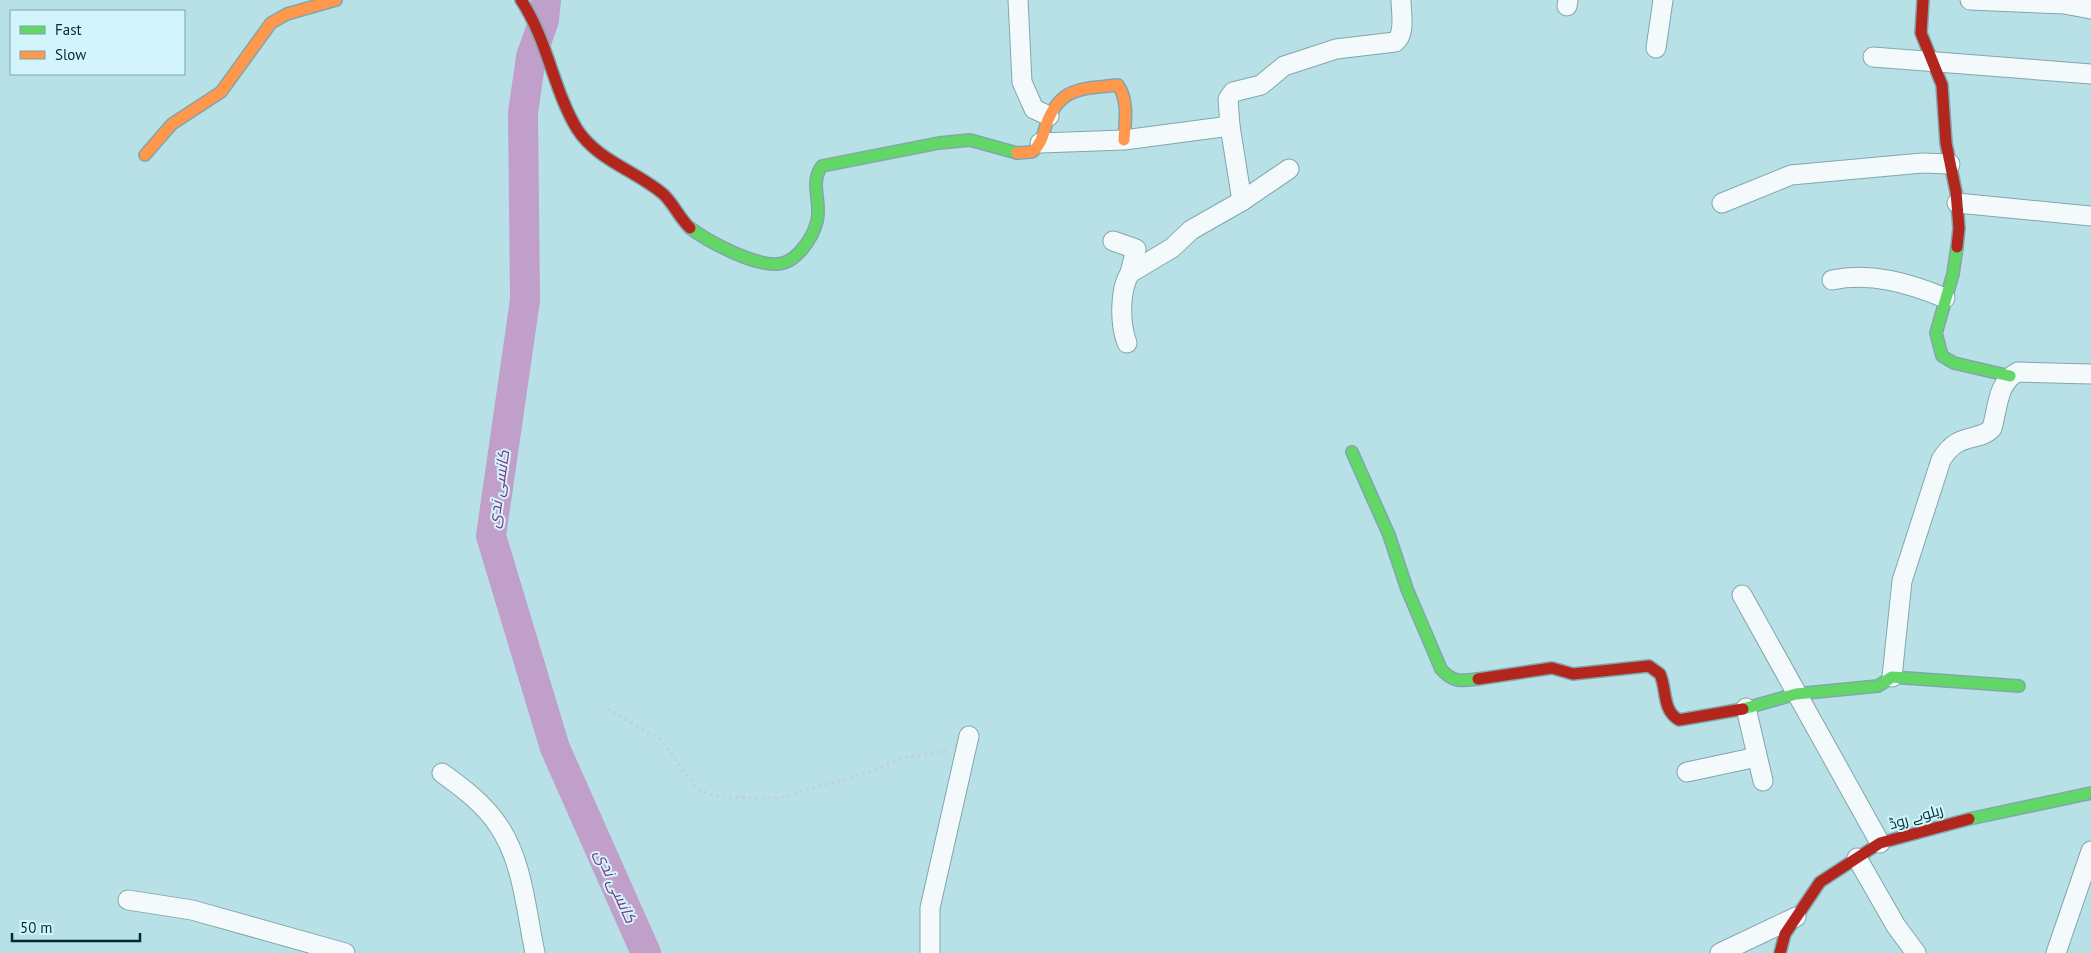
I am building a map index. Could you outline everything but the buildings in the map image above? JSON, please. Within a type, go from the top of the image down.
[{"type":"street","points":[[145,155],[172,124],[221,92],[271,23],[287,14],[336,0]]},
{"type":"street","points":[[521,0],[539,33],[578,129],[588,143],[605,157],[662,193],[695,232],[756,261],[774,264],[784,263],[793,257],[804,245],[815,226],[818,216],[814,178],[822,166],[939,143],[975,140],[1026,154],[1037,148],[1058,98],[1067,92],[1118,85],[1122,89],[1125,99],[1124,140]]},
{"type":"street","points":[[1018,0],[1022,82],[1034,109],[1049,116]]},
{"type":"street","points":[[1242,201],[1230,126],[1228,99],[1233,92],[1261,85],[1284,66],[1336,49],[1394,42],[1398,39],[1401,30],[1401,0]]},
{"type":"street","points":[[1656,48],[1663,0]]},
{"type":"street","points":[[1923,0],[1921,34],[1942,85],[1946,143],[1957,203],[1959,228],[1953,274],[1936,334],[1942,356],[1954,363],[2010,376]]},
{"type":"street","points":[[1970,0],[2064,4],[2091,9]]},
{"type":"street","points":[[1873,57],[1931,60],[2091,74]]},
{"type":"street","points":[[1040,142],[1124,140],[1230,126]]},
{"type":"street","points":[[1722,203],[1791,175],[1922,163],[1950,164]]},
{"type":"street","points":[[1130,273],[1172,248],[1191,230],[1242,201],[1289,169]]},
{"type":"street","points":[[1957,203],[2091,216]]},
{"type":"street","points":[[1114,241],[1136,250],[1123,302],[1121,321],[1127,344]]},
{"type":"street","points":[[1832,280],[1847,278],[1891,280],[1920,288],[1945,298]]},
{"type":"street","points":[[1892,677],[1902,581],[1941,460],[1956,443],[1989,432],[1992,428],[2005,381],[2010,376],[2018,372],[2091,374]]},
{"type":"street","points":[[1352,452],[1389,535],[1407,589],[1440,669],[1453,681],[1458,682],[1552,668],[1573,674],[1649,666],[1661,676],[1665,700],[1673,717],[1679,720],[1746,708],[1796,694],[1878,686],[1892,677],[2019,686]]},
{"type":"street","points":[[1742,596],[1880,843]]},
{"type":"street","points":[[1746,708],[1763,781]]},
{"type":"street","points":[[930,953],[930,908],[967,742]]},
{"type":"street","points":[[1687,772],[1757,757]]},
{"type":"street","points":[[442,773],[465,790],[488,812],[509,844],[518,868],[535,953]]},
{"type":"street","name":"ریلوے روڈ","points":[[1780,953],[1785,934],[1820,882],[1880,843],[1940,825],[2091,793]]},
{"type":"street","points":[[2056,953],[2091,851]]},
{"type":"street","points":[[1858,858],[1896,926],[1916,953]]},
{"type":"street","points":[[128,900],[192,910],[322,950],[345,953]]},
{"type":"street","points":[[1720,953],[1797,916]]},
{"type":"path","points":[[608,709],[661,740],[669,748],[683,773],[697,789],[719,797],[779,798],[866,773],[907,757],[967,742]]},
{"type":"waterway","name":"کانسی ندی","points":[[546,0],[544,20],[531,57],[523,113],[525,300],[491,536],[555,748],[646,953]]},
{"type":"traffic: fast","points":[[690,228],[708,240],[745,257],[768,264],[785,263],[803,248],[815,228],[818,214],[816,179],[822,166],[939,143],[970,140],[1017,153]]},
{"type":"traffic: fast","points":[[1957,247],[1953,274],[1936,333],[1942,356],[1954,363],[2010,376]]},
{"type":"traffic: fast","points":[[1352,452],[1389,535],[1407,589],[1441,669],[1445,674],[1454,679],[1478,679]]},
{"type":"traffic: fast","points":[[1743,709],[1796,694],[1878,686],[1892,677],[2019,686]]},
{"type":"traffic: fast","points":[[1969,819],[2091,793]]},
{"type":"traffic: slow","points":[[145,155],[172,124],[221,92],[271,23],[287,14],[336,0]]},
{"type":"traffic: slow","points":[[1017,153],[1032,152],[1038,146],[1052,112],[1065,96],[1094,87],[1118,85],[1125,105],[1124,140]]},
{"type":"traffic: jam","points":[[521,0],[538,32],[569,114],[585,140],[605,157],[662,193],[690,228]]},
{"type":"traffic: jam","points":[[1923,0],[1921,33],[1942,85],[1946,143],[1956,192],[1959,228],[1957,247]]},
{"type":"traffic: jam","points":[[1478,679],[1552,668],[1573,674],[1649,666],[1660,674],[1667,705],[1679,720],[1743,709]]},
{"type":"traffic: jam","points":[[1780,953],[1785,934],[1820,882],[1880,843],[1969,819]]}]
